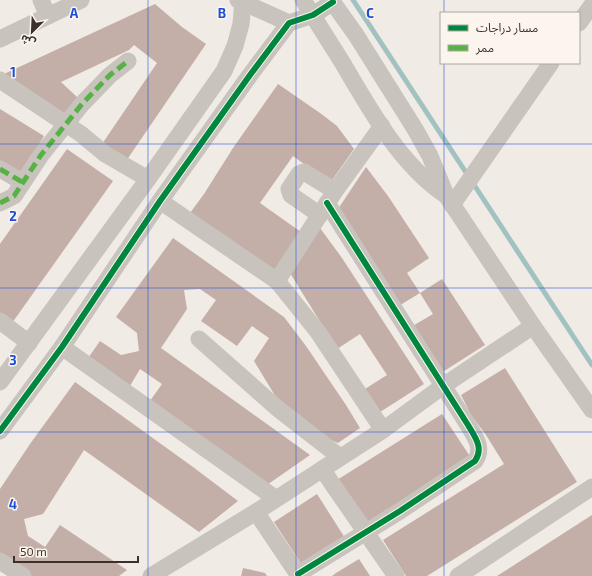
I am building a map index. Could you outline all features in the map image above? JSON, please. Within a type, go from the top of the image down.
[{"type":"street","points":[[41,0],[48,16]]},
{"type":"street","points":[[0,38],[81,0]]},
{"type":"street","points":[[303,0],[382,126],[409,162],[449,200]]},
{"type":"street","points":[[0,382],[148,179],[224,71],[236,46],[241,24],[241,1],[289,23]]},
{"type":"street","points":[[0,431],[62,347],[160,201],[289,23],[312,15],[332,1],[356,35],[415,129],[430,156],[449,200],[533,326],[592,410]]},
{"type":"street","points":[[580,22],[592,5]]},
{"type":"street","points":[[0,203],[14,196],[22,182],[65,124],[96,88],[128,61]]},
{"type":"street","points":[[449,200],[550,64]]},
{"type":"street","points":[[0,80],[81,134],[106,154],[148,179]]},
{"type":"street","points":[[277,281],[327,203],[382,126]]},
{"type":"street","points":[[0,169],[22,182]]},
{"type":"street","points":[[160,201],[277,281],[318,332],[382,430]]},
{"type":"street","points":[[256,512],[299,575],[472,463],[478,456],[480,449],[478,441],[327,203]]},
{"type":"street","points":[[0,321],[30,342]]},
{"type":"street","points":[[151,576],[256,512],[275,498],[340,458],[443,386],[533,326]]},
{"type":"street","points":[[199,339],[277,408],[340,458]]},
{"type":"street","points":[[62,347],[275,498]]},
{"type":"street","points":[[322,469],[396,576]]},
{"type":"street","points":[[458,576],[592,487]]},
{"type":"street","points":[[0,560],[23,576]]},
{"type":"building","points":[[155,4],[182,27],[206,44],[124,164],[100,147],[157,63],[134,45],[129,50],[61,82],[78,98],[63,118],[4,74]]},
{"type":"building","points":[[278,84],[337,126],[354,149],[330,183],[293,156],[260,203],[301,232],[272,273],[190,213]]},
{"type":"building","points":[[0,109],[44,136],[20,176],[0,164]]},
{"type":"building","points":[[67,149],[113,181],[12,323],[0,315],[0,244]]},
{"type":"building","points":[[366,167],[388,196],[429,258],[407,273],[420,293],[397,307],[336,212]]},
{"type":"building","points":[[320,228],[342,258],[424,384],[380,412],[365,389],[387,375],[360,334],[337,349],[290,273]]},
{"type":"building","points":[[173,238],[284,317],[306,346],[360,428],[338,443],[309,430],[288,417],[254,361],[269,338],[252,326],[237,346],[201,321],[216,300],[200,289],[184,290],[187,309],[161,348],[310,455],[264,487],[147,405],[162,384],[140,369],[127,391],[86,361],[100,341],[121,355],[139,351],[137,333],[116,317]]},
{"type":"building","points":[[442,279],[485,345],[441,373],[411,327],[433,314],[420,293]]},
{"type":"building","points":[[505,368],[577,482],[427,576],[406,576],[383,540],[504,464],[486,435],[471,415],[461,395]]},
{"type":"building","points":[[75,382],[238,501],[199,532],[84,450],[43,514],[24,519],[28,536],[45,547],[60,525],[127,570],[119,576],[31,576],[0,555],[0,489],[30,444]]},
{"type":"building","points":[[442,414],[471,458],[366,526],[337,480]]},
{"type":"building","points":[[317,494],[345,538],[302,565],[274,522]]},
{"type":"building","points":[[592,515],[592,576],[497,576],[511,567]]},
{"type":"building","points":[[359,559],[370,576],[332,576],[336,573]]},
{"type":"building","points":[[243,568],[265,573],[267,576],[241,576]]},
{"type":"waterway","points":[[353,0],[592,365]]},
{"type":"marked path","points":[[0,203],[14,196],[41,155],[82,104],[110,75],[128,61]]},
{"type":"marked path","points":[[0,169],[22,182]]},
{"type":"cycle path","points":[[0,431],[62,347],[160,201],[289,23],[313,15],[333,2]]},
{"type":"cycle path","points":[[298,574],[400,511],[475,461],[479,452],[478,443],[468,425],[327,203]]}]
